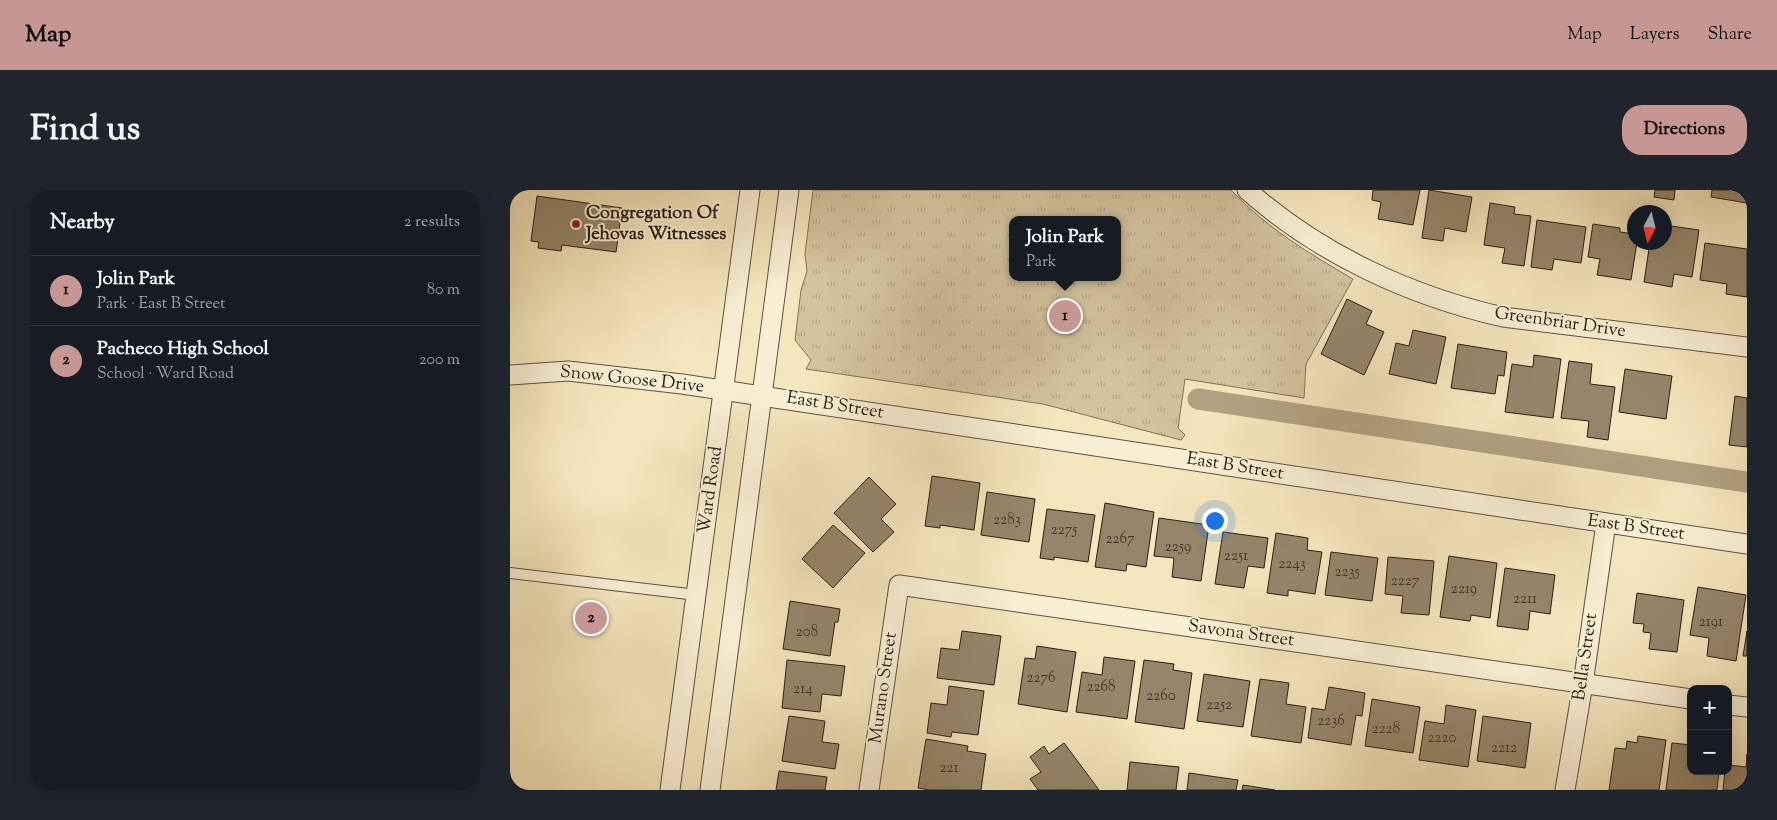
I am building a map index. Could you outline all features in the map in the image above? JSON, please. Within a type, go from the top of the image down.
[{"type":"street","name":"Ward Road","points":[[670,790],[750,190]]},
{"type":"street","points":[[710,790],[789,190]]},
{"type":"street","name":"Greenbriar Drive","points":[[1248,190],[1297,230],[1338,254],[1420,293],[1464,308],[1502,317],[1747,347]]},
{"type":"street","name":"Snow Goose Drive","points":[[510,375],[568,371],[724,390]]},
{"type":"street","name":"East B Street","points":[[724,390],[1747,544]]},
{"type":"street","name":"Bella Street","points":[[1565,790],[1583,684],[1606,523]]},
{"type":"street","name":"Savona Street","points":[[899,585],[1687,698]]},
{"type":"street","name":"Murano Street","points":[[869,790],[899,585]]},
{"type":"street","points":[[1732,705],[1747,707]]},
{"type":"lane","points":[[510,573],[697,595]]},
{"type":"green space","points":[[813,190],[1231,190],[1273,228],[1304,250],[1353,279],[1306,364],[1304,398],[1185,379],[1178,428],[1185,435],[1181,440],[1043,404],[806,369],[811,360],[795,340],[801,290],[807,271],[805,254]]},
{"type":"building","points":[[1373,190],[1420,190],[1413,225],[1378,219],[1381,202],[1372,200]]},
{"type":"building","points":[[1429,190],[1472,197],[1466,232],[1445,228],[1443,241],[1422,238]]},
{"type":"building","points":[[1655,190],[1675,190],[1674,200],[1654,197]]},
{"type":"building","points":[[1712,190],[1747,190],[1747,203],[1711,197]]},
{"type":"building","name":"Congregation Of Jehovas Witnesses","points":[[537,196],[622,208],[616,252],[562,245],[561,251],[538,248],[539,242],[531,241]]},
{"type":"building","points":[[1490,203],[1515,207],[1514,214],[1531,216],[1524,266],[1502,263],[1505,248],[1484,245]]},
{"type":"building","points":[[1537,220],[1586,227],[1581,263],[1554,259],[1552,270],[1531,267]]},
{"type":"building","points":[[1593,224],[1620,228],[1620,232],[1627,233],[1627,250],[1636,250],[1631,280],[1597,275],[1600,259],[1588,257]]},
{"type":"building","points":[[1672,226],[1699,230],[1692,277],[1674,274],[1672,287],[1644,282],[1649,250],[1672,250]]},
{"type":"building","points":[[1705,243],[1747,249],[1747,297],[1726,294],[1727,284],[1700,280]]},
{"type":"building","points":[[1347,299],[1372,311],[1366,324],[1384,332],[1364,375],[1321,354]]},
{"type":"building","points":[[1413,330],[1446,337],[1436,384],[1389,374],[1396,343],[1409,346]]},
{"type":"building","points":[[1458,344],[1507,352],[1504,376],[1498,375],[1495,394],[1451,388]]},
{"type":"building","points":[[1534,355],[1561,359],[1553,418],[1505,412],[1512,364],[1533,367]]},
{"type":"building","points":[[1569,361],[1592,364],[1590,384],[1615,387],[1608,440],[1587,437],[1589,421],[1561,418]]},
{"type":"building","points":[[1625,369],[1672,376],[1666,419],[1619,412]]},
{"type":"building","points":[[1735,396],[1747,398],[1747,447],[1729,445]]},
{"type":"building","points":[[932,476],[980,483],[974,530],[940,525],[940,528],[925,526]]},
{"type":"building","points":[[869,477],[896,504],[881,519],[894,532],[873,552],[834,513]]},
{"type":"building","points":[[987,492],[1035,499],[1029,542],[981,535]]},
{"type":"building","points":[[1105,503],[1154,512],[1146,567],[1127,564],[1126,571],[1095,567]]},
{"type":"building","points":[[1047,509],[1095,515],[1088,562],[1054,557],[1054,560],[1040,558]]},
{"type":"building","points":[[1159,518],[1209,525],[1201,581],[1172,577],[1174,558],[1154,556]]},
{"type":"building","points":[[833,525],[865,553],[833,588],[802,559]]},
{"type":"building","points":[[1223,532],[1268,538],[1264,568],[1248,566],[1244,588],[1215,584]]},
{"type":"building","points":[[1276,533],[1308,538],[1307,550],[1322,552],[1315,594],[1288,590],[1288,596],[1267,593]]},
{"type":"building","points":[[1331,552],[1378,558],[1372,601],[1325,595]]},
{"type":"building","points":[[1449,556],[1497,563],[1490,618],[1471,615],[1470,621],[1440,617]]},
{"type":"building","points":[[1388,557],[1434,561],[1429,615],[1401,613],[1403,596],[1385,594]]},
{"type":"building","points":[[1505,568],[1555,575],[1550,614],[1530,611],[1528,630],[1497,626]]},
{"type":"building","points":[[1698,587],[1746,595],[1736,661],[1707,656],[1709,638],[1690,635]]},
{"type":"building","points":[[1637,593],[1684,600],[1677,652],[1649,649],[1651,633],[1643,632],[1644,624],[1633,623]]},
{"type":"building","points":[[790,601],[840,609],[838,622],[835,622],[830,656],[783,649]]},
{"type":"building","points":[[962,631],[1001,636],[994,685],[937,678],[941,648],[959,650]]},
{"type":"building","points":[[1747,631],[1747,656],[1743,656]]},
{"type":"building","points":[[1037,646],[1076,652],[1067,712],[1018,704],[1025,658],[1035,659]]},
{"type":"building","points":[[1104,657],[1135,661],[1127,719],[1076,712],[1082,672],[1102,675]]},
{"type":"building","points":[[787,660],[845,666],[841,696],[822,694],[820,712],[782,708]]},
{"type":"building","points":[[1144,660],[1174,664],[1173,670],[1192,673],[1184,729],[1135,722]]},
{"type":"building","points":[[1204,674],[1250,681],[1243,727],[1197,721]]},
{"type":"building","points":[[1260,679],[1289,683],[1286,704],[1306,707],[1301,743],[1251,736]]},
{"type":"building","points":[[949,686],[984,691],[978,735],[952,732],[951,737],[927,733],[931,703],[947,705]]},
{"type":"building","points":[[1329,687],[1365,693],[1362,716],[1356,715],[1351,745],[1308,738],[1312,708],[1325,710]]},
{"type":"building","points":[[1372,699],[1420,707],[1413,753],[1365,746]]},
{"type":"building","points":[[1446,705],[1476,710],[1468,767],[1419,760],[1425,721],[1444,724]]},
{"type":"building","points":[[789,716],[825,721],[822,742],[839,744],[835,769],[782,761]]},
{"type":"building","points":[[1483,716],[1531,723],[1525,768],[1477,761]]},
{"type":"building","points":[[1638,736],[1666,740],[1659,790],[1609,790],[1615,748],[1626,749],[1627,741],[1637,743]]},
{"type":"building","points":[[926,739],[968,746],[967,751],[986,754],[981,790],[929,790],[918,788]]},
{"type":"building","points":[[1064,743],[1099,790],[1038,790],[1030,779],[1041,772],[1030,757],[1044,746],[1049,754]]},
{"type":"building","points":[[1672,743],[1687,745],[1687,775],[1719,775],[1717,790],[1666,790]]},
{"type":"building","points":[[1747,754],[1747,790],[1723,790],[1725,775],[1732,775],[1732,765],[1746,767]]},
{"type":"building","points":[[1130,762],[1179,767],[1176,790],[1127,790]]},
{"type":"building","points":[[779,771],[827,777],[825,790],[776,790]]},
{"type":"building","points":[[1189,773],[1238,780],[1236,790],[1187,790]]},
{"type":"building","points":[[1243,785],[1275,790],[1242,790]]},
{"type":"waterway","points":[[1198,399],[1747,482]]},
{"type":"place","name":"Congregation Of Jehovas Witnesses","points":[[576,224]]},
{"type":"place","name":"Jolin Park","points":[[1065,316]]},
{"type":"place","name":"Pacheco High School","points":[[591,618]]}]
